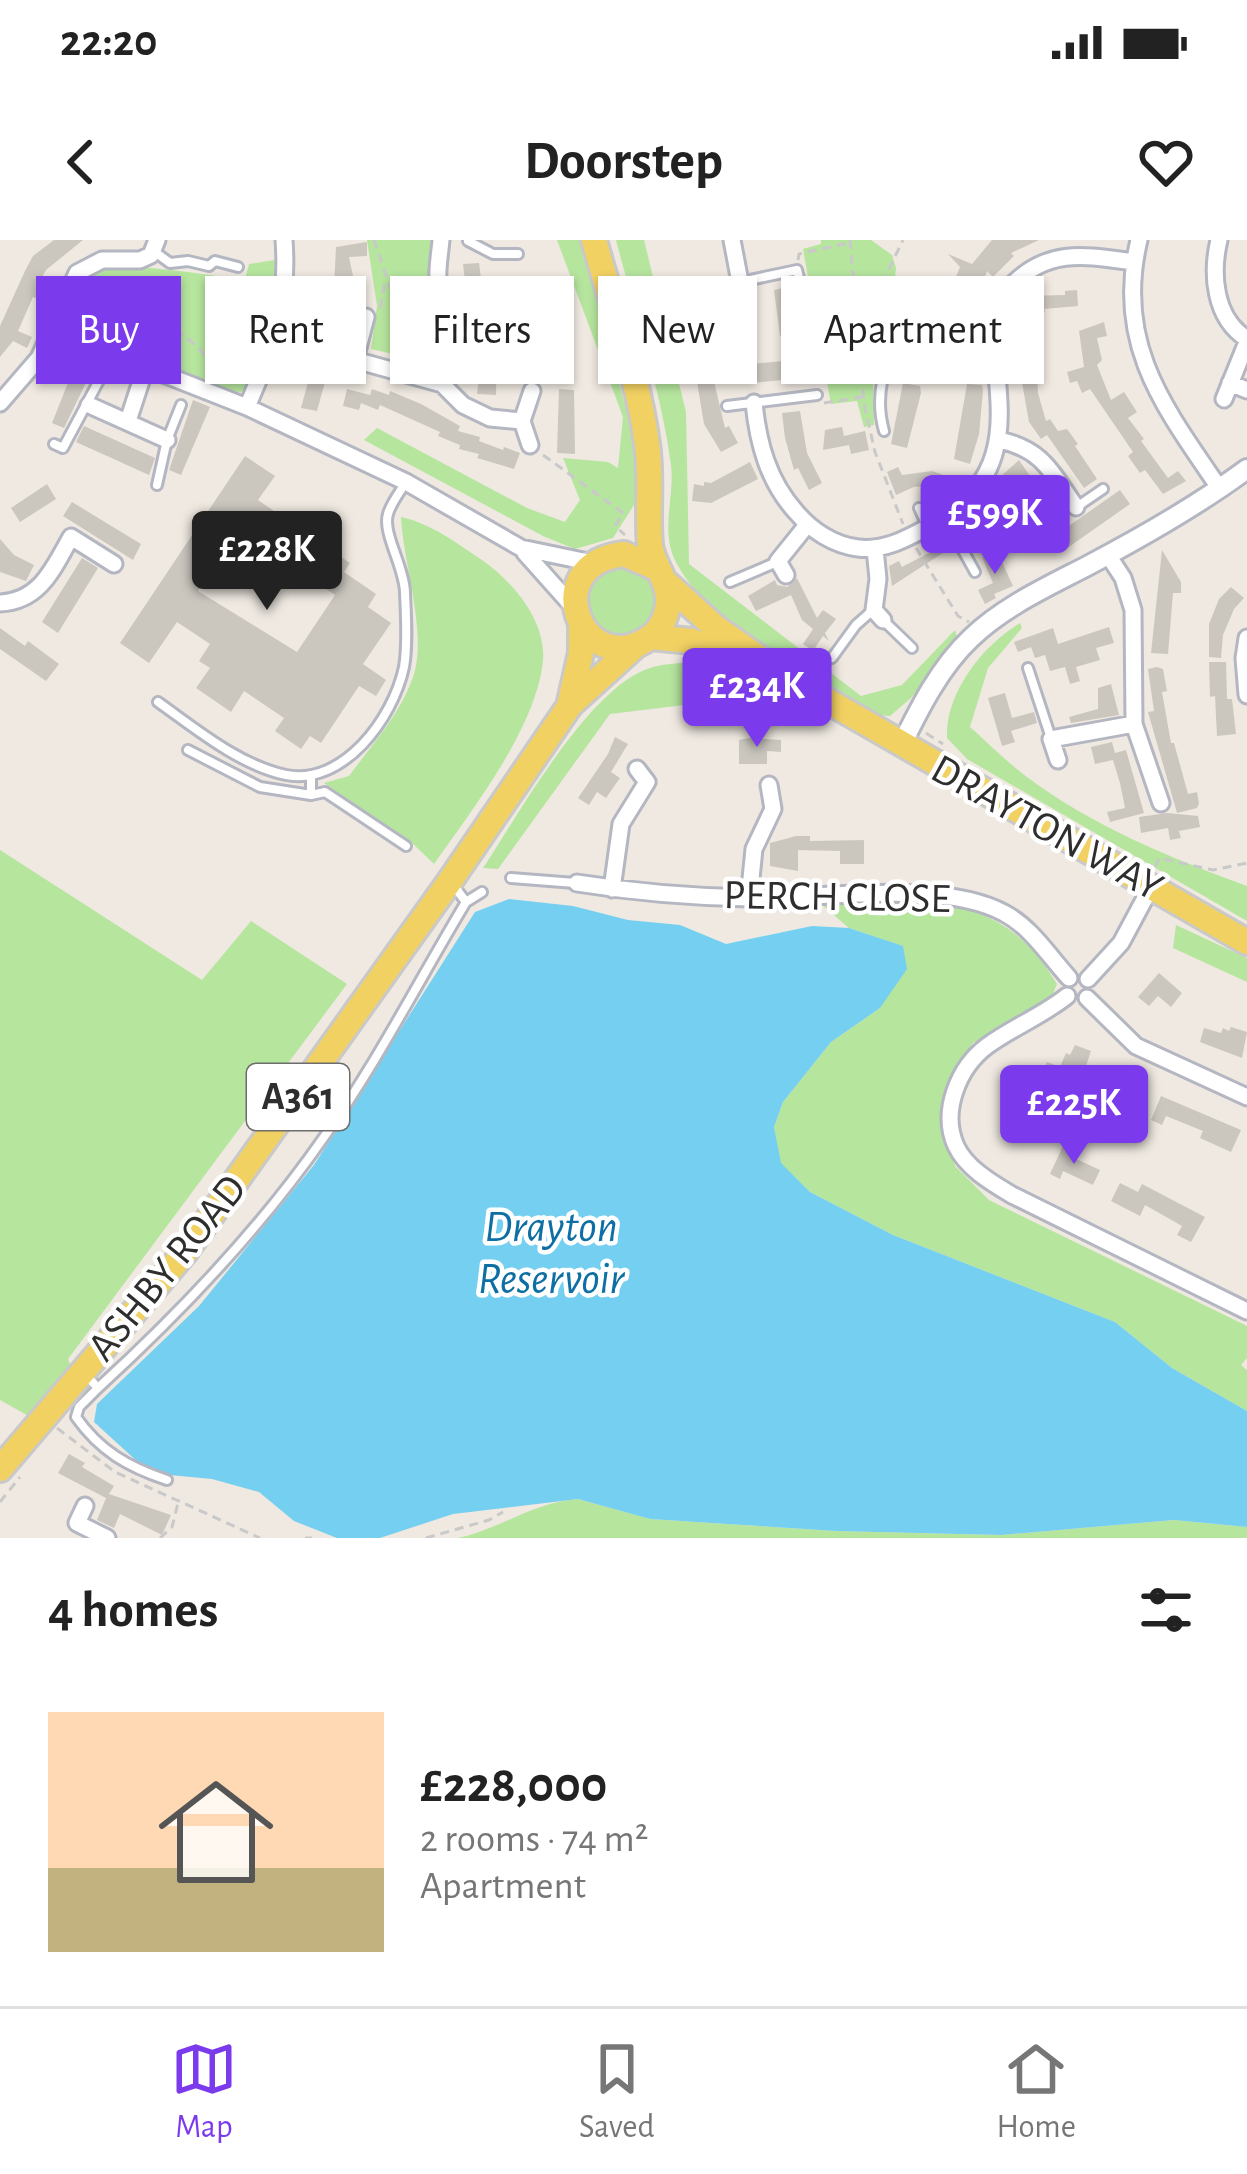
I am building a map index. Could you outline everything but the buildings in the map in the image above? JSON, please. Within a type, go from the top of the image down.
[{"type":"main road","points":[[578,617],[600,643],[614,647],[643,642],[668,611],[650,508],[645,428],[594,240]]},
{"type":"main road","points":[[600,560],[650,508]]},
{"type":"main road","points":[[600,560],[640,557],[659,574]]},
{"type":"main road","name":"A361","points":[[578,617],[581,576],[600,560]]},
{"type":"main road","name":"DRAYTON WAY","points":[[659,574],[716,627],[786,677],[902,746],[1151,881],[1247,942]]},
{"type":"main road","name":"ASHBY ROAD","points":[[570,705],[580,653],[578,617]]},
{"type":"main road","name":"DRAYTON WAY","points":[[643,642],[692,641],[786,677]]},
{"type":"main road","name":"ASHBY ROAD","points":[[0,1469],[91,1380],[450,881],[570,705],[643,642]]},
{"type":"street","points":[[247,407],[279,331],[285,304],[284,240]]},
{"type":"street","points":[[732,240],[739,276]]},
{"type":"street","points":[[1139,240],[1132,320],[1140,355],[1152,384],[1220,488]]},
{"type":"street","points":[[1219,240],[1213,264],[1215,281],[1228,321],[1247,341],[1227,391],[1247,390]]},
{"type":"street","points":[[438,276],[441,243]]},
{"type":"street","points":[[76,276],[102,260],[140,260],[155,245]]},
{"type":"street","points":[[1024,276],[1069,247],[1134,262]]},
{"type":"street","points":[[0,403],[36,361]]},
{"type":"street","points":[[181,379],[406,482],[520,548],[578,617]]},
{"type":"street","points":[[128,421],[140,384]]},
{"type":"street","points":[[451,384],[463,405],[490,418],[522,421]]},
{"type":"street","points":[[754,403],[760,444],[773,478],[807,525],[832,540],[875,549],[945,518],[978,487],[999,440],[998,384]]},
{"type":"street","points":[[530,445],[522,421],[532,391]]},
{"type":"street","points":[[89,406],[166,440]]},
{"type":"street","points":[[999,440],[1029,448],[1041,458],[1076,506]]},
{"type":"street","points":[[902,746],[932,688],[981,628],[1247,469]]},
{"type":"street","points":[[782,568],[807,525]]},
{"type":"street","points":[[0,603],[32,595],[71,537],[113,564]]},
{"type":"street","points":[[520,548],[600,560]]},
{"type":"street","points":[[875,549],[879,615]]},
{"type":"street","points":[[1108,555],[1123,578],[1133,610],[1134,724],[1161,803]]},
{"type":"street","points":[[1247,638],[1247,695]]},
{"type":"street","points":[[1058,760],[1051,739],[1134,724]]},
{"type":"street","points":[[612,889],[621,824],[647,782],[637,770]]},
{"type":"street","points":[[749,898],[754,849],[773,809],[769,785]]},
{"type":"street","points":[[1088,979],[1121,943],[1151,881]]},
{"type":"street","name":"PERCH CLOSE","points":[[577,883],[749,898],[936,895],[974,900],[1007,914],[1069,978]]},
{"type":"street","points":[[1078,974],[1088,979],[1087,998],[1067,997],[1064,985],[1069,978],[1078,974]]},
{"type":"street","points":[[1067,997],[1034,1021],[992,1042],[963,1071],[951,1106],[956,1146],[978,1172],[1012,1195],[1247,1311]]},
{"type":"street","points":[[1087,998],[1136,1046],[1247,1097]]},
{"type":"street","points":[[85,1506],[77,1523],[107,1538]]},
{"type":"lane","points":[[441,243],[468,240],[494,254],[518,254]]},
{"type":"lane","points":[[155,245],[170,263],[208,266],[215,261],[238,267]]},
{"type":"lane","points":[[757,278],[797,270],[799,276]]},
{"type":"lane","points":[[54,444],[63,448],[99,384]]},
{"type":"lane","points":[[883,384],[884,430]]},
{"type":"lane","points":[[727,406],[819,400]]},
{"type":"lane","points":[[157,485],[166,440],[181,405]]},
{"type":"lane","points":[[158,702],[220,746],[284,775],[329,772],[351,757],[392,697],[404,667],[405,588],[402,565],[386,525],[388,510],[406,482]]},
{"type":"lane","points":[[1076,506],[1102,489]]},
{"type":"lane","points":[[919,508],[928,527]]},
{"type":"lane","points":[[945,518],[975,572]]},
{"type":"lane","points":[[730,582],[782,568]]},
{"type":"lane","points":[[832,658],[856,625],[879,615],[912,648]]},
{"type":"lane","points":[[1028,668],[1051,739]]},
{"type":"lane","points":[[188,750],[249,783],[311,795],[325,792],[406,846]]},
{"type":"lane","points":[[310,776],[311,795]]},
{"type":"lane","points":[[511,878],[577,883]]},
{"type":"lane","points":[[450,881],[466,902]]},
{"type":"lane","points":[[167,1480],[126,1466],[84,1428],[76,1417],[91,1380],[162,1329],[291,1182],[327,1133],[466,902],[482,892]]},
{"type":"path","points":[[374,240],[390,289]]},
{"type":"path","points":[[885,276],[903,240]]},
{"type":"path","points":[[797,270],[799,254],[850,242]]},
{"type":"path","points":[[366,322],[373,323],[378,313],[385,280]]},
{"type":"path","points":[[181,334],[214,367],[223,396]]},
{"type":"path","points":[[223,396],[232,384]]},
{"type":"path","points":[[819,400],[863,397]]},
{"type":"path","points":[[530,445],[623,513],[615,526]]},
{"type":"path","points":[[909,537],[958,616],[981,628]]},
{"type":"path","points":[[1151,881],[1159,858],[1213,870],[1247,863]]},
{"type":"path","points":[[160,1538],[174,1523],[179,1499]]},
{"type":"path","points":[[426,1538],[503,1512]]},
{"type":"green space","points":[[367,240],[431,240],[428,276],[390,276],[390,353],[371,349],[377,306]]},
{"type":"green space","points":[[557,240],[582,240],[598,302],[598,350],[574,276]]},
{"type":"green space","points":[[616,240],[644,240],[653,276],[626,276]]},
{"type":"green space","points":[[821,240],[871,240],[892,255],[895,276],[808,276],[803,249]]},
{"type":"green space","points":[[281,259],[279,276],[246,276],[249,264]]},
{"type":"green space","points":[[112,267],[219,276],[205,276],[205,382],[181,372],[181,276],[86,276]]},
{"type":"green space","points":[[211,384],[247,384],[241,392]]},
{"type":"green space","points":[[611,384],[619,384],[640,463],[634,505],[613,538],[575,549],[364,440],[377,428],[527,508],[565,522],[580,500],[563,458],[608,462],[618,468],[623,417]]},
{"type":"green space","points":[[655,384],[679,384],[686,412],[689,564],[861,696],[902,685],[955,630],[958,640],[911,698],[890,716],[874,715],[738,630],[693,587],[677,564],[669,540],[672,478]]},
{"type":"green space","points":[[827,384],[873,384],[874,425],[864,427],[857,401],[831,404]]},
{"type":"green space","points":[[401,517],[443,534],[505,579],[533,616],[542,645],[538,686],[516,740],[434,864],[412,843],[324,783],[349,776],[394,715],[414,674],[418,638]]},
{"type":"green space","points":[[622,565],[647,576],[658,601],[647,626],[622,637],[597,626],[586,601],[597,576]]},
{"type":"green space","points":[[1020,623],[1022,628],[988,668],[970,727],[1027,777],[1078,810],[1161,852],[1247,886],[1247,921],[967,759],[947,738],[952,704],[969,672]]},
{"type":"green space","points":[[687,662],[726,674],[758,696],[610,714],[498,869],[483,868],[557,755],[603,700],[650,668]]},
{"type":"green space","points":[[0,850],[202,980],[251,921],[347,984],[68,1359],[73,1371],[34,1419],[0,1400]]},
{"type":"green space","points":[[920,899],[964,908],[1000,924],[1030,948],[1057,984],[1050,1001],[973,1043],[954,1071],[941,1116],[955,1166],[989,1200],[1247,1326],[1247,1358],[1241,1365],[1247,1370],[1247,1411],[1172,1368],[1115,1322],[893,1235],[810,1192],[780,1163],[774,1127],[783,1102],[831,1042],[880,1008],[902,946],[849,928],[821,904]]},
{"type":"green space","points":[[1176,925],[1247,958],[1247,982],[1173,948]]},
{"type":"green space","points":[[578,1499],[650,1519],[836,1531],[1001,1535],[1174,1520],[1247,1527],[1247,1538],[458,1538],[545,1505]]},
{"type":"water","name":"Drayton Reservoir","points":[[509,899],[680,925],[726,944],[812,926],[849,928],[903,946],[907,969],[880,1008],[831,1042],[783,1102],[774,1127],[781,1163],[810,1192],[893,1235],[1115,1322],[1172,1368],[1247,1411],[1247,1527],[1174,1520],[1001,1535],[836,1531],[650,1519],[578,1499],[453,1514],[380,1538],[337,1538],[294,1521],[259,1492],[212,1479],[159,1474],[140,1464],[94,1422],[97,1404],[199,1306],[314,1165],[475,912]]}]
